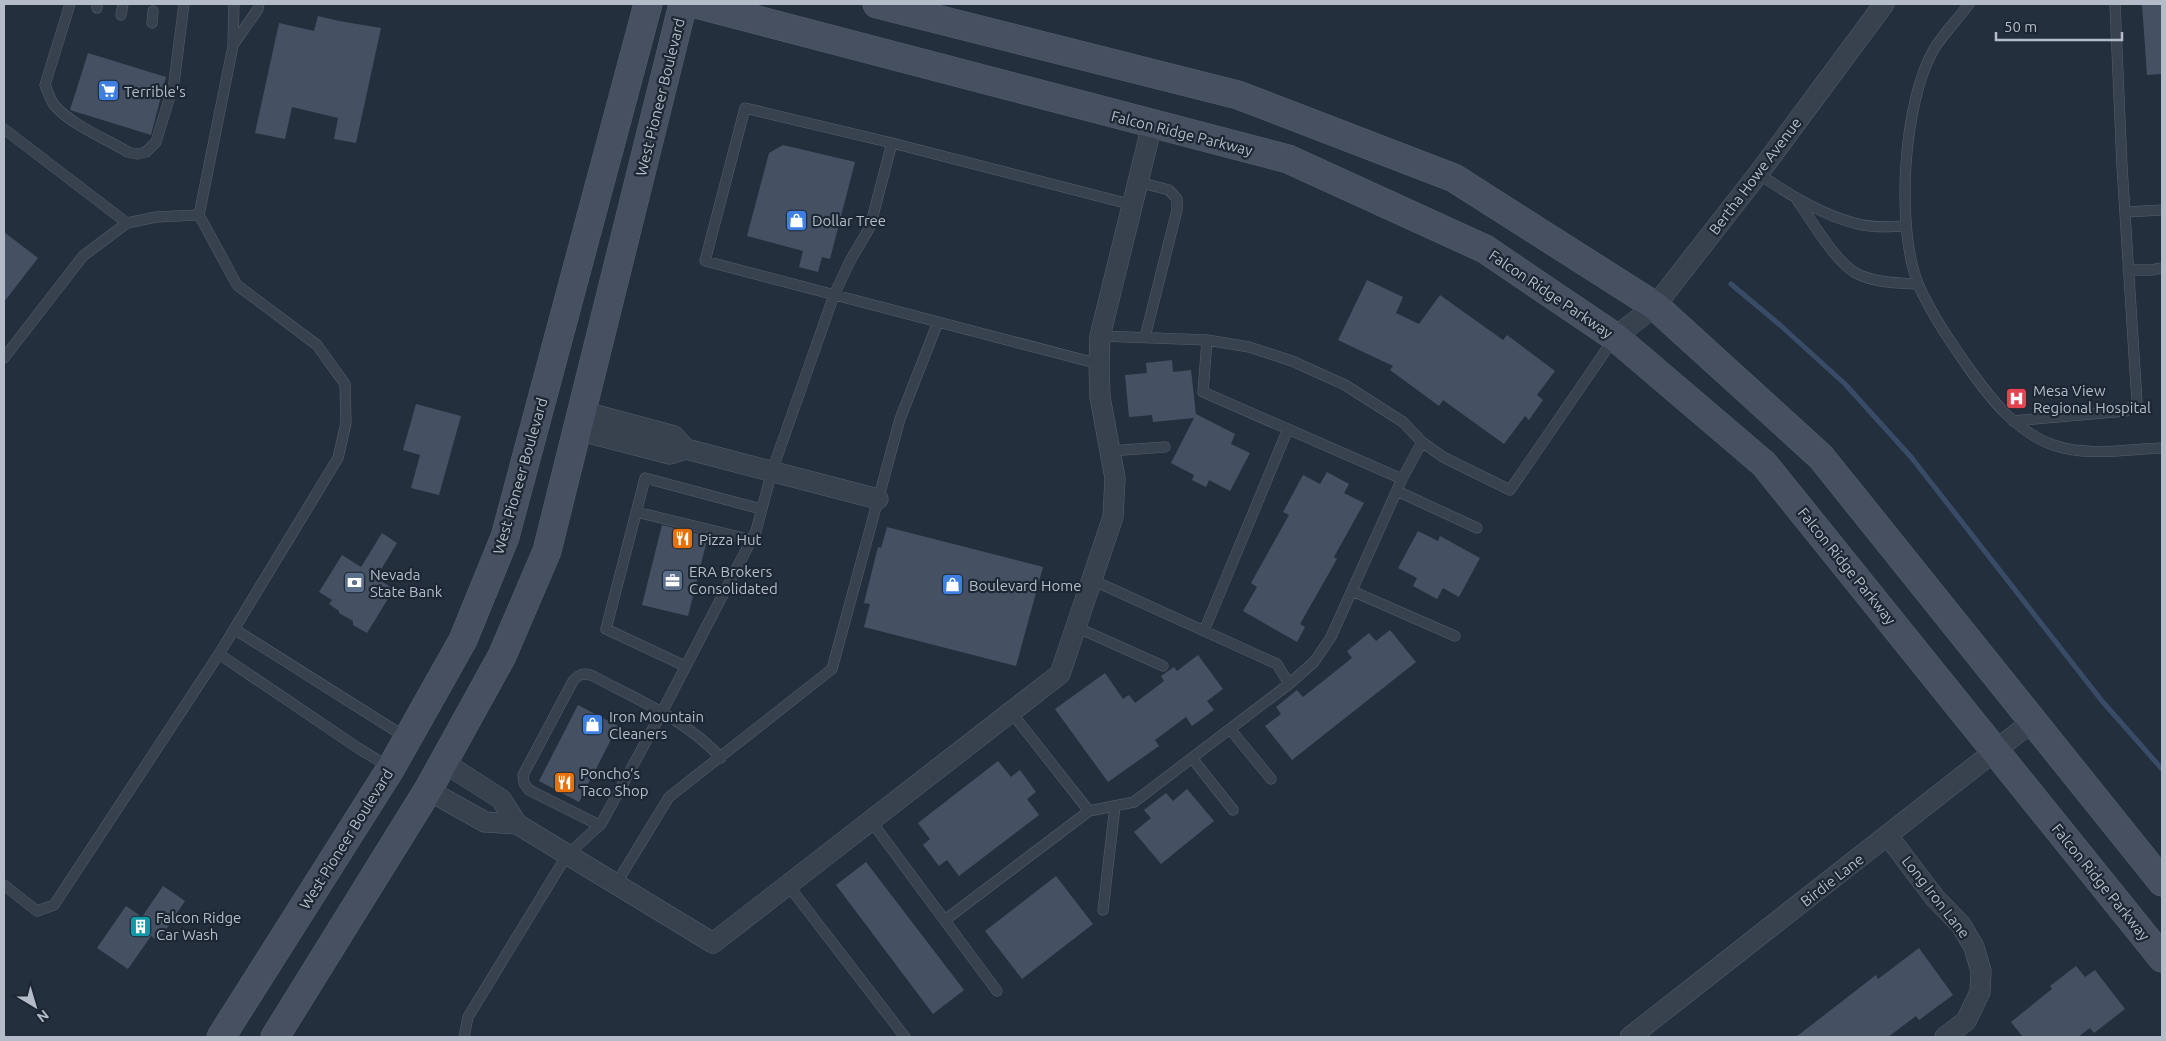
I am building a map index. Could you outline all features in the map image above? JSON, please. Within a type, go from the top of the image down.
[{"type":"main road","name":"West Pioneer Boulevard","points":[[221,1037],[391,768],[462,640],[505,537],[648,4]]},
{"type":"main road","name":"West Pioneer Boulevard","points":[[275,1037],[428,790],[502,656],[547,551],[683,4]]},
{"type":"main road","name":"Falcon Ridge Parkway","points":[[696,4],[1152,125],[1288,159],[1485,250],[1615,337],[1764,464],[2162,958]]},
{"type":"main road","points":[[877,4],[947,17],[1238,94],[1454,178],[1655,306],[1821,457],[2162,882]]},
{"type":"main road","points":[[408,738],[443,762]]},
{"type":"main road","points":[[391,768],[428,790]]},
{"type":"street","name":"Bertha Howe Avenue","points":[[1615,337],[1655,306],[1758,174],[1880,5]]},
{"type":"street","points":[[443,762],[500,799],[517,824],[713,943],[1060,674],[1114,517],[1115,478],[1100,397],[1098,364],[1100,336],[1152,125]]},
{"type":"street","points":[[579,420],[670,454],[686,449],[878,499]]},
{"type":"street","name":"Birdie Lane","points":[[1630,1037],[2033,721]]},
{"type":"street","points":[[428,790],[484,822],[517,824]]},
{"type":"street","name":"Long Iron Lane","points":[[1888,836],[1935,898],[1961,926],[1974,947],[1981,971],[1980,992],[1966,1021],[1945,1037]]},
{"type":"lane","points":[[70,4],[45,85],[54,106],[70,118],[128,152],[137,154],[146,152],[156,142],[174,83],[184,4]]},
{"type":"lane","points":[[121,14],[123,4]]},
{"type":"lane","points":[[4,885],[37,911],[54,905],[219,654],[338,458],[346,424],[344,384],[317,345],[237,284],[199,215],[233,46],[234,4]]},
{"type":"lane","points":[[233,46],[258,10],[259,4]]},
{"type":"lane","points":[[1969,4],[1934,50],[1918,88],[1908,138],[1905,226],[1918,284],[1948,338],[1979,382],[2013,421],[2032,436],[2054,445],[2082,452],[2162,448]]},
{"type":"lane","points":[[2013,421],[2126,411],[2137,402],[2122,166],[2115,4]]},
{"type":"lane","points":[[152,23],[153,11]]},
{"type":"lane","points":[[1098,364],[705,261],[745,108],[892,143],[1133,205]]},
{"type":"lane","points":[[4,129],[127,223]]},
{"type":"lane","points":[[464,1037],[468,1016],[567,855],[599,825],[662,712],[752,540],[772,471],[834,295],[850,261],[870,227],[892,143]]},
{"type":"lane","points":[[1758,174],[1797,199],[1855,224],[1885,227],[1905,226]]},
{"type":"lane","points":[[1138,182],[1169,190],[1177,199],[1176,210],[1145,337]]},
{"type":"lane","points":[[1797,199],[1833,251],[1855,273],[1886,283],[1918,284]]},
{"type":"lane","points":[[2126,212],[2162,210]]},
{"type":"lane","points":[[4,358],[84,256],[127,223],[156,217],[199,215]]},
{"type":"lane","points":[[2128,270],[2162,268]]},
{"type":"lane","points":[[616,884],[669,797],[832,669],[900,418],[938,322]]},
{"type":"lane","points":[[1100,336],[1207,340],[1257,350],[1292,362],[1345,385],[1403,422],[1422,442],[1443,457],[1510,490],[1615,337]]},
{"type":"lane","points":[[1207,340],[1203,392],[1402,479]]},
{"type":"lane","points":[[1204,631],[1288,430]]},
{"type":"lane","points":[[945,920],[1089,811],[1134,802],[1289,684],[1314,662],[1332,637],[1402,479],[1422,442]]},
{"type":"lane","points":[[1110,451],[1166,447]]},
{"type":"lane","points":[[685,666],[606,629],[645,478],[762,508]]},
{"type":"lane","points":[[1397,491],[1477,528]]},
{"type":"lane","points":[[636,512],[752,540]]},
{"type":"lane","points":[[1092,580],[1276,664],[1289,684]]},
{"type":"lane","points":[[1352,592],[1455,636]]},
{"type":"lane","points":[[1076,627],[1163,666]]},
{"type":"lane","points":[[234,629],[408,738]]},
{"type":"lane","points":[[219,654],[358,748],[391,768]]},
{"type":"lane","points":[[599,825],[528,790],[523,775],[578,675],[586,673],[662,712],[695,735],[721,758]]},
{"type":"lane","points":[[1010,712],[1089,811]]},
{"type":"lane","points":[[1230,729],[1271,779]]},
{"type":"lane","points":[[1192,758],[1233,810]]},
{"type":"lane","points":[[1103,910],[1115,806]]},
{"type":"lane","points":[[871,821],[998,992]]},
{"type":"lane","points":[[788,885],[904,1037]]},
{"type":"building","points":[[2142,4],[2162,4],[2162,74],[2147,75]]},
{"type":"building","points":[[318,16],[381,28],[356,143],[334,139],[338,118],[292,107],[285,139],[255,133],[279,23],[314,31]]},
{"type":"building","name":"Terrible's","points":[[88,53],[166,77],[151,135],[70,110]]},
{"type":"building","name":"Dollar Tree","points":[[783,145],[855,162],[830,259],[822,257],[818,272],[799,267],[803,251],[747,236],[769,153]]},
{"type":"building","points":[[4,232],[38,258],[4,302]]},
{"type":"building","points":[[1367,280],[1403,297],[1396,313],[1419,324],[1440,295],[1503,340],[1507,335],[1555,371],[1537,395],[1543,400],[1529,420],[1525,416],[1504,444],[1443,400],[1439,406],[1390,370],[1393,366],[1338,340]]},
{"type":"building","points":[[1172,360],[1173,372],[1191,370],[1196,415],[1235,434],[1231,444],[1250,453],[1230,491],[1209,480],[1206,487],[1192,480],[1194,475],[1171,463],[1194,418],[1153,422],[1152,415],[1129,417],[1125,375],[1147,373],[1146,363]]},
{"type":"building","points":[[416,404],[461,416],[439,495],[411,488],[420,455],[403,450]]},
{"type":"building","points":[[1327,472],[1349,484],[1344,493],[1364,503],[1334,557],[1337,559],[1300,624],[1305,627],[1297,642],[1243,611],[1257,587],[1251,583],[1289,515],[1283,512],[1303,475],[1320,484]]},
{"type":"building","points":[[662,525],[708,536],[688,616],[642,605]]},
{"type":"building","name":"Boulevard Home","points":[[887,527],[1043,567],[1016,666],[864,627],[870,604],[864,603],[878,547],[881,548]]},
{"type":"building","points":[[1418,531],[1438,541],[1440,536],[1480,558],[1459,597],[1443,588],[1437,599],[1413,586],[1417,578],[1398,568]]},
{"type":"building","name":"Nevada State Bank","points":[[382,533],[397,543],[376,578],[394,589],[367,633],[353,625],[353,621],[339,613],[329,604],[332,600],[319,592],[342,555],[361,567]]},
{"type":"building","points":[[1390,630],[1416,662],[1292,760],[1265,726],[1281,714],[1276,707],[1297,690],[1303,697],[1352,658],[1347,651],[1369,633],[1376,641]]},
{"type":"building","points":[[1198,655],[1223,689],[1207,701],[1214,710],[1192,726],[1186,717],[1155,740],[1159,746],[1108,782],[1055,709],[1105,673],[1123,699],[1129,695],[1135,703],[1164,681],[1161,676],[1174,667],[1177,671]]},
{"type":"building","points":[[578,705],[618,726],[579,802],[539,781]]},
{"type":"building","points":[[998,761],[1011,777],[1020,770],[1036,792],[1027,799],[1039,815],[959,876],[947,860],[939,866],[923,845],[930,839],[918,823]]},
{"type":"building","points":[[1187,789],[1214,821],[1161,864],[1134,832],[1151,818],[1144,810],[1166,793],[1173,801]]},
{"type":"building","points":[[866,862],[964,990],[933,1014],[836,885]]},
{"type":"building","points":[[1056,876],[1093,924],[1022,979],[985,931]]},
{"type":"building","name":"Falcon Ridge Car Wash","points":[[163,886],[185,901],[158,941],[151,936],[128,969],[97,948],[126,906],[142,917]]},
{"type":"building","points":[[1919,948],[1953,995],[1919,1020],[1916,1016],[1888,1037],[1796,1037],[1876,975],[1878,979]]},
{"type":"building","points":[[2076,966],[2085,977],[2095,970],[2125,1009],[2094,1033],[2090,1028],[2078,1037],[2023,1037],[2011,1022],[2052,989],[2050,986]]},
{"type":"waterway","points":[[1731,284],[1845,384],[1911,457],[2102,701],[2162,769]]},
{"type":"place","name":"Terrible's","points":[[108,91]]},
{"type":"place","name":"Dollar Tree","points":[[796,220]]},
{"type":"place","name":"Mesa View Regional Hospital","points":[[2017,399]]},
{"type":"place","name":"Pizza Hut","points":[[683,539]]},
{"type":"place","name":"ERA Brokers Consolidated","points":[[673,580]]},
{"type":"place","name":"Nevada State Bank","points":[[354,583]]},
{"type":"place","name":"Boulevard Home","points":[[953,585]]},
{"type":"place","name":"Iron Mountain Cleaners","points":[[593,725]]},
{"type":"place","name":"Poncho’s Taco Shop","points":[[564,782]]},
{"type":"place","name":"Falcon Ridge Car Wash","points":[[140,926]]}]
